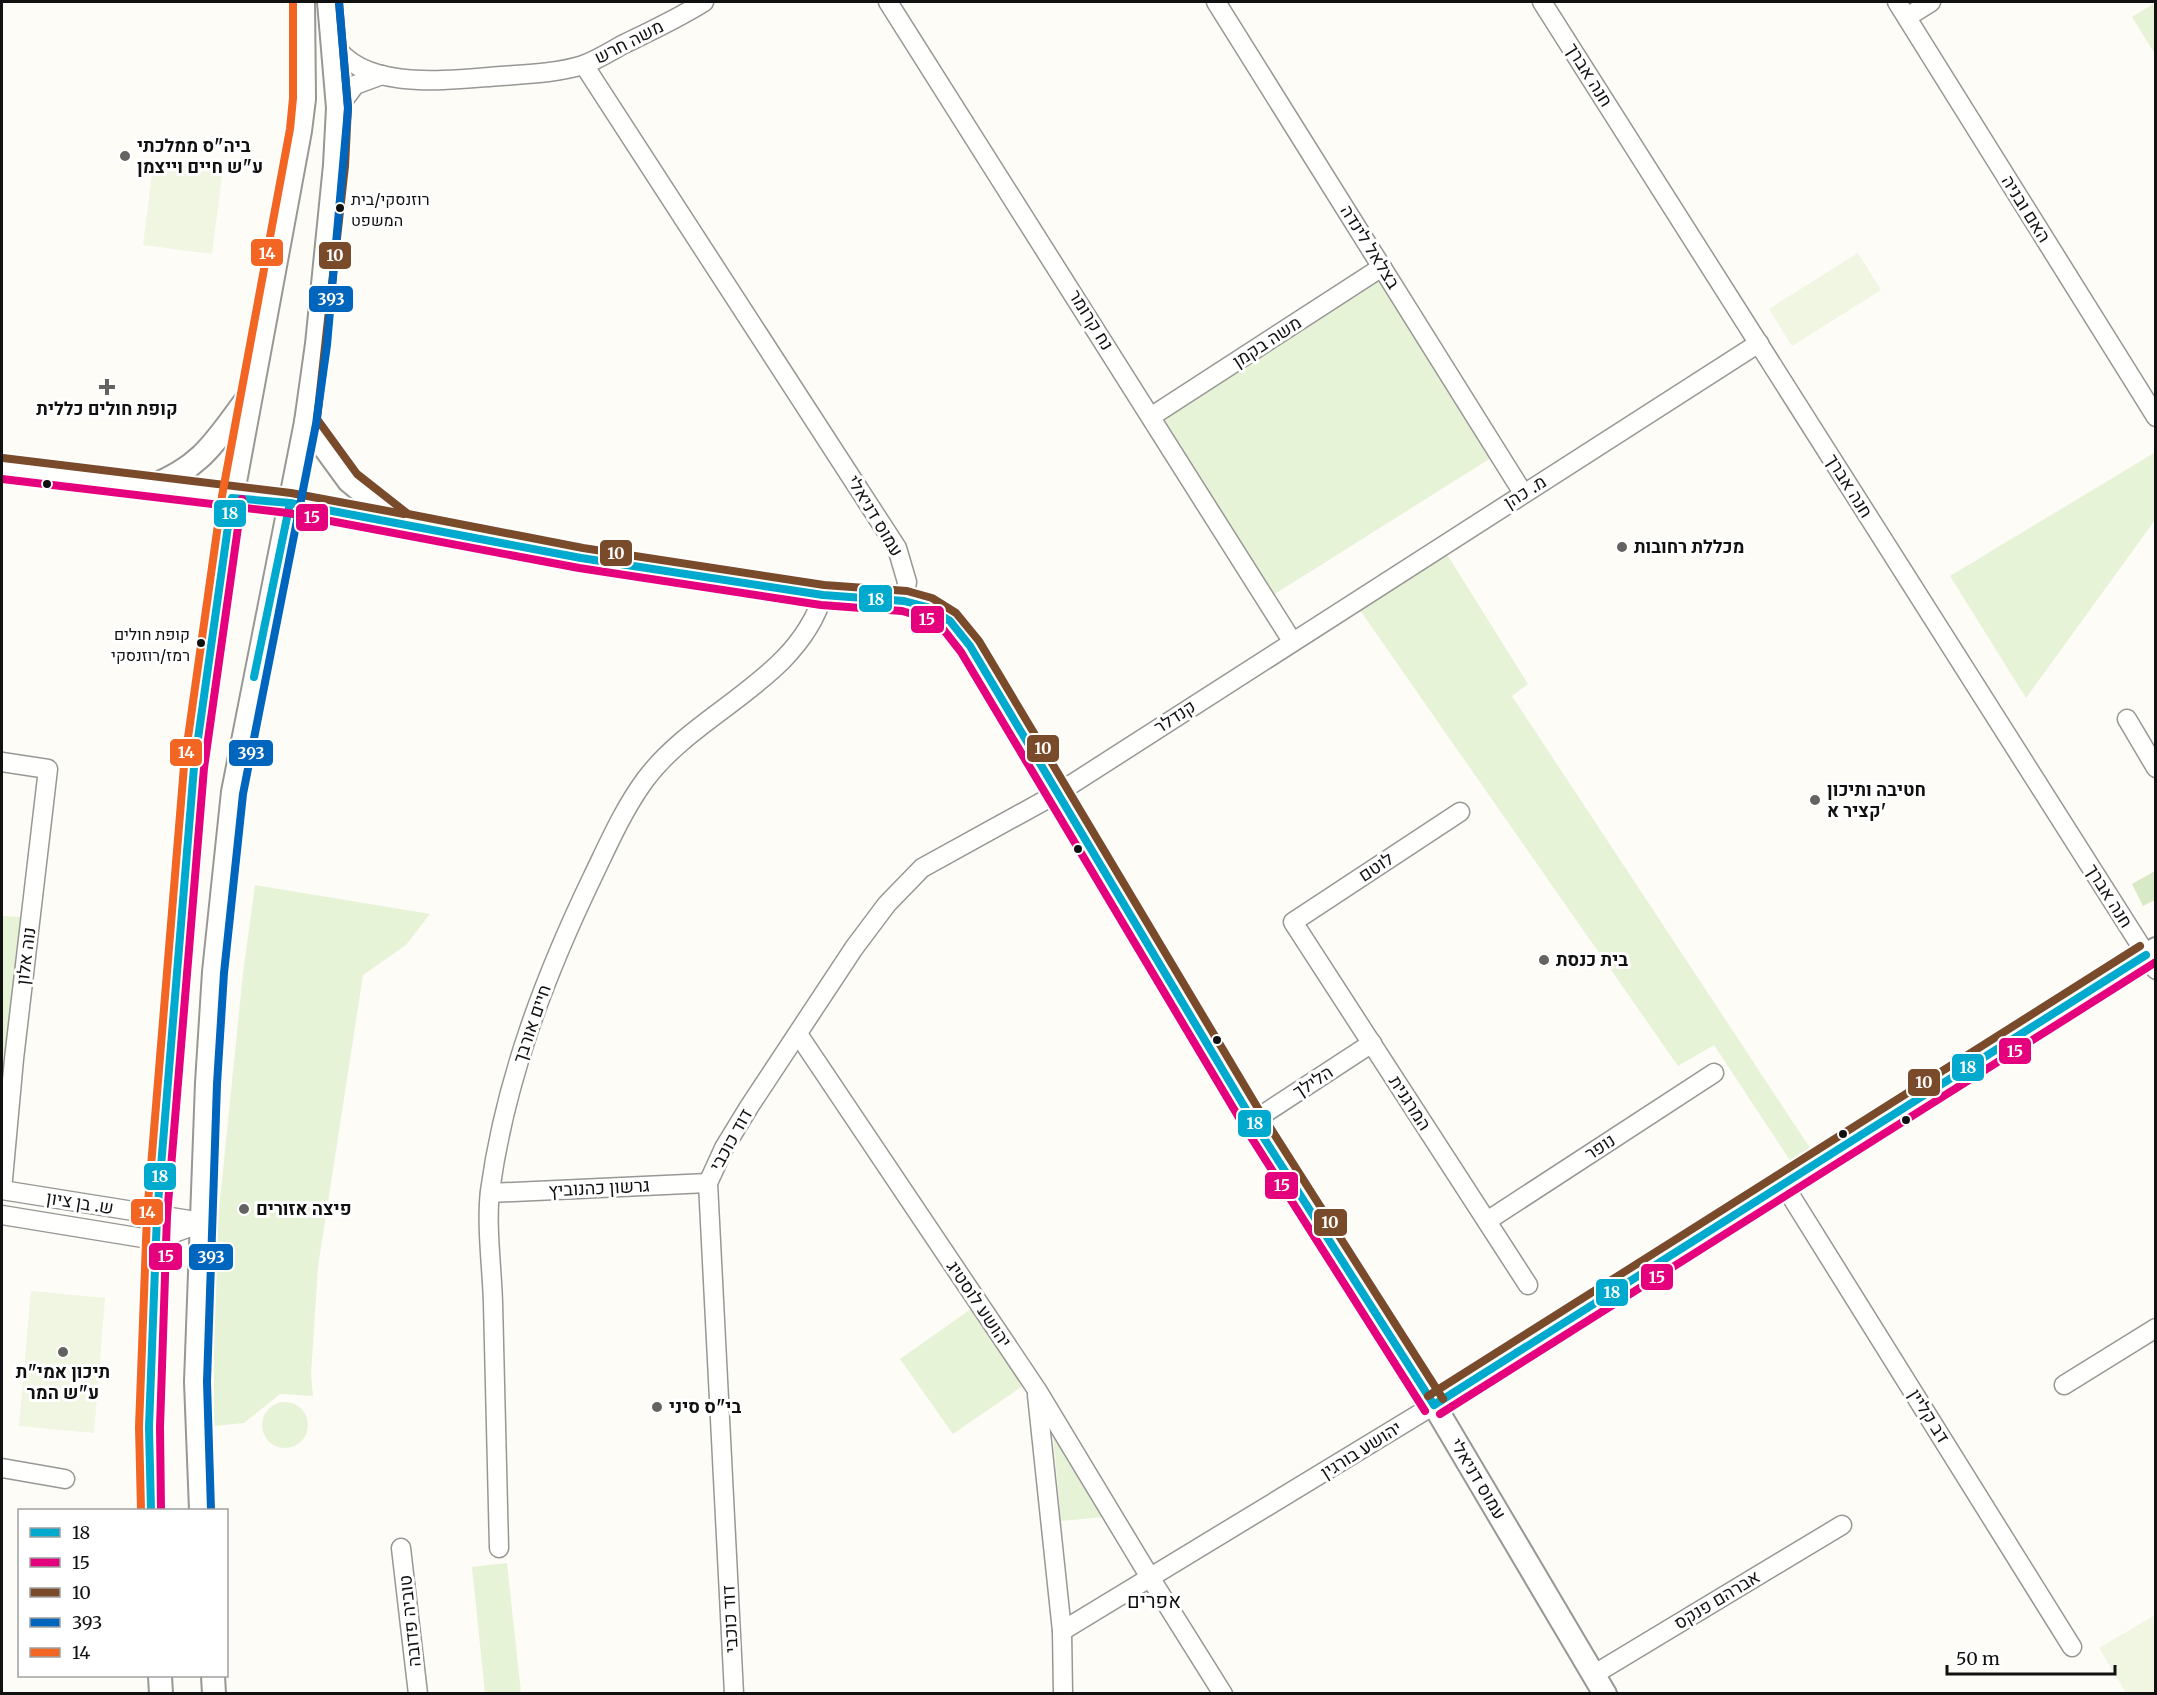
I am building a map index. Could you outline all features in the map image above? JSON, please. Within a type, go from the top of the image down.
[{"type":"street","points":[[151,1509],[149,1427],[155,1240],[194,767],[232,498],[300,130],[304,99],[303,2]]},
{"type":"street","points":[[201,1509],[196,1382],[204,1222],[208,1061],[229,825],[242,736],[306,422],[327,260],[338,108],[329,2]]},
{"type":"street","name":"משה חרש","points":[[334,44],[350,62],[382,75],[425,81],[528,74],[584,64],[684,7],[704,2]]},
{"type":"street","name":"נח קרומר","points":[[888,2],[1292,640]]},
{"type":"street","name":"בצלאל לינדה","points":[[1216,2],[1523,493]]},
{"type":"street","name":"חנה אברך","points":[[1542,2],[2152,958]]},
{"type":"street","points":[[1902,9],[1931,2]]},
{"type":"street","name":"האם ובניה","points":[[1902,9],[2156,417]]},
{"type":"street","name":"עמוס דניאלי","points":[[584,64],[897,548],[907,582],[904,601],[927,607],[950,621],[970,646],[1253,1121],[1434,1406],[1599,1684]]},
{"type":"street","points":[[338,108],[355,85],[382,75]]},
{"type":"street","name":"משה בקמן","points":[[1152,416],[1382,267]]},
{"type":"street","name":"מ. כהן","points":[[1292,640],[1759,343]]},
{"type":"street","points":[[152,486],[172,478],[201,459],[250,395]]},
{"type":"street","points":[[306,422],[349,481],[403,524]]},
{"type":"street","points":[[2,468],[232,498],[290,503],[581,558],[823,595],[904,601]]},
{"type":"street","name":"חיים אורבך","points":[[500,1548],[490,1193],[516,1065],[534,1009],[577,908],[625,813],[645,780],[673,748],[786,657],[804,637],[818,613],[823,595]]},
{"type":"street","name":"קנדלר","points":[[1058,793],[1292,640]]},
{"type":"street","points":[[2127,719],[2156,768]]},
{"type":"street","name":"נוה אלון","points":[[2,762],[48,769],[14,1059],[2,1190]]},
{"type":"street","name":"דוד כוכבי","points":[[734,1694],[708,1183],[729,1140],[887,904],[922,868],[1058,793]]},
{"type":"street","name":"לוטם","points":[[1293,921],[1460,812]]},
{"type":"street","name":"המרגנית","points":[[1293,921],[1528,1285]]},
{"type":"street","name":"יהושע בורגין","points":[[1062,1631],[1434,1406],[1784,1185],[2152,958]]},
{"type":"street","name":"יהושע לוסטיג","points":[[798,1034],[1037,1390],[1223,1694]]},
{"type":"street","name":"הלילך","points":[[1253,1121],[1372,1043]]},
{"type":"street","name":"נופר","points":[[1487,1221],[1714,1073]]},
{"type":"street","name":"גרשון כהנוביץ","points":[[490,1193],[708,1183]]},
{"type":"street","name":"דב קליין","points":[[1784,1185],[2072,1647]]},
{"type":"street","name":"ש. בן ציון","points":[[2,1190],[204,1222]]},
{"type":"street","name":"ש. בן ציון","points":[[2,1215],[155,1240],[204,1222]]},
{"type":"street","points":[[2064,1385],[2156,1328]]},
{"type":"street","points":[[1037,1390],[1062,1631],[1063,1694]]},
{"type":"street","points":[[2,1468],[65,1479]]},
{"type":"street","name":"אברהם פנקס","points":[[1599,1684],[1842,1525]]},
{"type":"street","name":"טוביה פדובה","points":[[402,1548],[418,1694]]},
{"type":"street","points":[[160,1677],[161,1694]]},
{"type":"street","points":[[213,1677],[214,1694]]},
{"type":"green space","points":[[2155,3],[2155,54],[2132,17]]},
{"type":"green space","points":[[154,159],[223,168],[212,254],[143,245]]},
{"type":"green space","points":[[1858,253],[1881,290],[1792,346],[1769,309]]},
{"type":"green space","points":[[1381,277],[1494,456],[1267,599],[1154,420]]},
{"type":"green space","points":[[2154,453],[2155,520],[2026,698],[1950,576]]},
{"type":"green space","points":[[1443,548],[1528,684],[1512,696],[1816,1157],[1795,1168],[1714,1045],[1678,1066],[1357,606]]},
{"type":"green space","points":[[2155,871],[2155,900],[2143,906],[2132,884]]},
{"type":"green space","points":[[255,885],[430,914],[406,945],[363,975],[318,1267],[311,1374],[313,1396],[280,1394],[244,1423],[214,1426],[214,1259],[243,973]]},
{"type":"green space","points":[[2,916],[23,917],[5,1055],[2,1054]]},
{"type":"green space","points":[[31,1291],[105,1298],[94,1433],[19,1426]]},
{"type":"green space","points":[[971,1309],[1024,1385],[953,1434],[900,1359]]},
{"type":"green space","points":[[285,1402],[301,1409],[308,1425],[301,1441],[285,1448],[269,1441],[262,1425],[269,1409]]},
{"type":"green space","points":[[1053,1435],[1104,1517],[1061,1521]]},
{"type":"green space","points":[[507,1563],[521,1693],[485,1693],[472,1567]]},
{"type":"green space","points":[[2155,1615],[2155,1693],[2126,1693],[2099,1648]]},
{"type":"transit line","name":"14","points":[[141,1509],[139,1427],[147,1215],[184,766],[222,496],[290,129],[293,98],[293,2]]},
{"type":"transit line","name":"10","points":[[339,2],[348,107],[345,166],[317,419],[357,474],[408,514],[583,548],[824,585],[907,591],[932,598],[956,613],[979,641],[1262,1115],[1443,1399]]},
{"type":"transit line","name":"393","points":[[211,1509],[207,1382],[217,1084],[224,973],[243,794],[316,424],[327,345],[348,109],[339,2]]},
{"type":"transit line","name":"10","points":[[3,458],[291,493],[404,514]]},
{"type":"transit line","name":"15","points":[[2,479],[288,513],[579,568],[821,605],[902,611],[923,617],[943,629],[961,652],[1244,1126],[1425,1411]]},
{"type":"transit line","name":"18","points":[[151,1509],[149,1427],[157,1215],[194,767],[232,498],[290,503],[581,558],[823,595],[904,601],[927,607],[950,621],[970,646],[1253,1121],[1434,1405]]},
{"type":"transit line","name":"15","points":[[161,1509],[160,1427],[167,1216],[204,768],[242,499]]},
{"type":"transit line","name":"18","points":[[254,677],[290,503]]},
{"type":"transit line","name":"10","points":[[1428,1396],[2140,946]]},
{"type":"transit line","name":"18","points":[[1434,1405],[2146,955]]},
{"type":"transit line","name":"15","points":[[1440,1414],[2156,962]]},
{"type":"place","name":"ביה\"ס ממלכתי ע\"ש חיים וייצמן","points":[[125,156]]},
{"type":"place","name":"רוזנסקי/בית המשפט","points":[[340,208]]},
{"type":"place","name":"קופת חולים כללית","points":[[107,387]]},
{"type":"place","name":"מכללת רחובות","points":[[1622,547]]},
{"type":"place","name":"קופת חולים רמז/רוזנסקי","points":[[201,643]]},
{"type":"place","name":"חטיבה ותיכון קציר א'","points":[[1815,800]]},
{"type":"place","name":"בית כנסת","points":[[1544,960]]},
{"type":"place","name":"פיצה אזורים","points":[[244,1209]]},
{"type":"place","name":"תיכון אמי\"ת ע\"ש המר","points":[[63,1352]]},
{"type":"place","name":"בי\"ס סיני","points":[[657,1407]]},
{"type":"district","name":"אפרים","points":[[1154,1601]]}]
